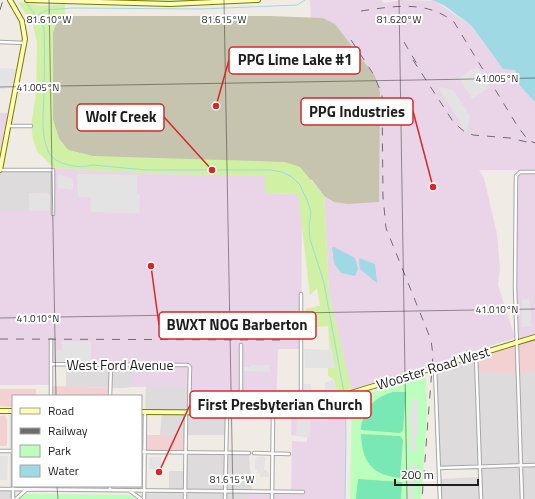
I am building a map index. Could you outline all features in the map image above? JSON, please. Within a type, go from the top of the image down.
[{"type":"main road","points":[[0,170],[25,43],[22,20],[10,0]]},
{"type":"main road","points":[[28,0],[170,4],[258,0]]},
{"type":"main road","name":"Wooster Road West","points":[[143,412],[285,412],[436,368],[517,342],[535,338]]},
{"type":"main road","points":[[0,411],[12,411]]},
{"type":"street","points":[[0,42],[25,43]]},
{"type":"street","points":[[9,126],[31,126]]},
{"type":"street","points":[[0,170],[53,170],[53,214]]},
{"type":"street","points":[[522,499],[517,342],[516,176],[519,172],[535,172]]},
{"type":"street","points":[[301,408],[302,294]]},
{"type":"street","points":[[51,340],[51,395]]},
{"type":"street","points":[[241,345],[241,413]]},
{"type":"street","points":[[476,355],[481,499]]},
{"type":"street","name":"West Ford Avenue","points":[[51,364],[188,365],[190,367],[188,412]]},
{"type":"street","points":[[110,395],[111,365]]},
{"type":"street","points":[[436,368],[440,499]]},
{"type":"street","points":[[143,412],[144,499]]},
{"type":"street","points":[[185,499],[188,412]]},
{"type":"street","points":[[225,499],[226,413]]},
{"type":"street","points":[[272,413],[272,499]]},
{"type":"street","points":[[0,451],[12,451]]},
{"type":"street","points":[[143,452],[249,453]]},
{"type":"street","points":[[254,453],[289,454]]},
{"type":"street","points":[[439,468],[535,465]]},
{"type":"street","points":[[0,488],[304,492]]},
{"type":"street","points":[[12,489],[12,499]]},
{"type":"street","points":[[16,499],[27,489]]},
{"type":"street","points":[[129,490],[141,499]]},
{"type":"shaded area","points":[[310,0],[381,0],[384,3],[401,0],[435,1],[471,25],[493,56],[515,70],[519,85],[535,102],[535,170],[479,170],[484,178],[497,234],[500,268],[498,285],[515,338],[351,390],[329,293],[324,196],[334,202],[380,92],[375,76],[335,24],[323,18],[311,18]]},
{"type":"shaded area","points":[[65,16],[269,16],[323,18],[335,24],[375,76],[380,92],[379,202],[348,204],[334,202],[324,196],[312,180],[92,156],[68,150],[59,139],[53,120],[53,32],[56,23]]},
{"type":"shaded area","points":[[477,66],[490,87],[472,99],[459,78]]},
{"type":"shaded area","points":[[0,68],[16,69],[12,87],[0,89]]},
{"type":"shaded area","points":[[439,87],[453,90],[470,116],[467,132],[460,127],[461,123]]},
{"type":"shaded area","points":[[0,113],[8,113],[1,149],[0,148]]},
{"type":"shaded area","points":[[0,168],[54,168],[53,194],[29,193],[29,211],[0,211]]},
{"type":"shaded area","points":[[54,168],[165,174],[265,176],[266,193],[298,194],[302,224],[301,349],[278,349],[276,413],[189,412],[190,367],[188,365],[167,365],[167,363],[52,362],[51,385],[0,385],[0,211],[29,211],[29,193],[53,194]]},
{"type":"shaded area","points":[[535,172],[535,337],[517,342],[515,286],[516,175],[518,173]]},
{"type":"shaded area","points":[[58,174],[73,179],[73,190],[58,188]]},
{"type":"shaded area","points":[[77,174],[137,175],[137,194],[140,194],[139,213],[91,212],[90,197],[78,197]]},
{"type":"shaded area","points":[[29,193],[50,194],[49,211],[29,211]]},
{"type":"shaded area","points":[[529,299],[529,305],[531,306],[531,320],[529,322],[532,326],[522,327],[522,300]]},
{"type":"shaded area","points":[[535,337],[535,372],[477,373],[476,355]]},
{"type":"shaded area","points":[[62,341],[91,342],[91,361],[55,362],[55,350],[62,350]]},
{"type":"shaded area","points":[[329,343],[331,345],[335,368],[305,368],[304,349],[329,350]]},
{"type":"shaded area","points":[[476,355],[519,372],[535,372],[535,499],[440,499],[440,479],[480,477],[480,467],[439,468],[435,368]]},
{"type":"shaded area","points":[[66,364],[131,365],[131,387],[66,387]]},
{"type":"shaded area","points":[[251,365],[270,365],[270,372],[244,371],[244,367],[250,367]]},
{"type":"shaded area","points":[[131,366],[188,367],[188,387],[131,387]]},
{"type":"shaded area","points":[[333,379],[337,392],[304,404],[304,384],[311,384],[312,397],[312,391],[314,391],[315,396],[322,396],[323,391],[325,391],[325,383]]},
{"type":"shaded area","points":[[52,386],[111,388],[110,395],[51,395]]},
{"type":"shaded area","points":[[146,387],[189,387],[227,413],[226,435],[160,435],[162,412],[146,412],[145,435],[142,435],[142,412],[145,412]]},
{"type":"shaded area","points":[[0,389],[36,389],[36,395],[12,395],[12,407],[0,406]]},
{"type":"shaded area","points":[[291,390],[298,391],[297,406],[284,409],[284,401],[291,399]]},
{"type":"shaded area","points":[[345,395],[345,499],[248,499],[248,492],[291,492],[292,441],[307,442],[307,437],[291,435],[292,411]]},
{"type":"shaded area","points":[[413,398],[418,399],[418,435],[415,436],[417,451],[411,451],[410,433],[412,433],[409,419]]},
{"type":"shaded area","points":[[329,410],[328,421],[311,420],[310,437],[296,435],[297,420],[299,416]]},
{"type":"shaded area","points":[[5,415],[7,420],[7,444],[6,446],[0,446],[0,416]]},
{"type":"shaded area","points":[[142,435],[186,435],[186,452],[144,452],[144,491],[12,489],[13,487],[142,487]]},
{"type":"shaded area","points":[[186,452],[249,453],[252,492],[248,492],[248,499],[144,499],[144,491],[185,491]]},
{"type":"shaded area","points":[[0,456],[8,456],[7,480],[0,480]]},
{"type":"shaded area","points":[[150,457],[161,457],[161,462],[163,462],[164,466],[161,466],[161,469],[149,469]]},
{"type":"shaded area","points":[[258,457],[266,457],[264,469],[269,473],[269,477],[260,477],[260,473],[257,474],[257,470],[255,470],[255,459]]},
{"type":"shaded area","points":[[410,464],[416,465],[413,499],[407,499],[407,496],[410,496],[408,495]]},
{"type":"shaded area","points":[[169,471],[184,471],[183,489],[169,489]]},
{"type":"shaded area","points":[[0,489],[12,489],[13,499],[0,499]]},
{"type":"green space","points":[[27,0],[258,0],[214,3]]},
{"type":"green space","points":[[18,2],[42,6],[65,4],[65,16],[56,23],[53,32],[53,120],[59,139],[68,150],[92,156],[285,162],[300,167],[324,196],[329,293],[351,389],[337,394],[334,379],[328,376],[328,368],[335,368],[329,343],[328,326],[308,328],[305,309],[320,306],[317,288],[310,295],[298,194],[265,193],[265,176],[165,174],[54,168],[37,151],[33,139],[31,126],[36,93],[37,42],[33,24]]},
{"type":"green space","points":[[426,375],[427,413],[421,499],[350,499],[352,399]]},
{"type":"green space","points":[[393,392],[406,392],[403,431],[400,433],[361,430],[364,416],[370,405],[380,397]]},
{"type":"green space","points":[[361,434],[400,436],[403,440],[400,478],[383,474],[371,466],[364,453]]},
{"type":"green space","points":[[358,479],[402,482],[401,499],[356,499]]},
{"type":"green space","points":[[27,494],[129,495],[136,499],[18,499]]},
{"type":"water","points":[[430,0],[535,0],[535,102],[519,85],[515,70],[503,69],[471,25],[445,6]]},
{"type":"water","points":[[334,247],[355,258],[358,269],[355,276],[341,273],[334,263],[332,248]]},
{"type":"water","points":[[359,258],[375,264],[377,283],[360,269]]},
{"type":"waterway","points":[[38,15],[47,10],[73,8],[201,9],[297,5],[305,0]]},
{"type":"waterway","points":[[26,2],[44,28],[43,131],[48,151],[56,160],[61,163],[74,166],[92,165],[147,170],[270,170],[282,172],[292,177],[300,185],[311,212],[309,226],[310,239],[324,283],[344,393]]},
{"type":"waterway","points":[[345,396],[345,499]]},
{"type":"railway","points":[[0,10],[3,0]]},
{"type":"railway","points":[[361,11],[398,6],[410,6],[432,10],[454,22],[518,127],[528,140],[535,143]]},
{"type":"railway","points":[[351,40],[374,75],[382,95],[383,197],[386,228],[431,340],[433,355],[422,499]]},
{"type":"railway","points":[[404,42],[417,64]]},
{"type":"railway","points":[[413,60],[454,123],[465,132],[473,135],[510,138],[531,143]]},
{"type":"railway","points":[[0,339],[280,340]]},
{"type":"place","name":"PPG Lime Lake #1","points":[[216,106]]},
{"type":"place","name":"Wolf Creek","points":[[212,170]]},
{"type":"place","name":"PPG Industries","points":[[433,187]]},
{"type":"place","name":"BWXT NOG Barberton","points":[[151,266]]},
{"type":"place","name":"First Presbyterian Church","points":[[159,472]]}]
